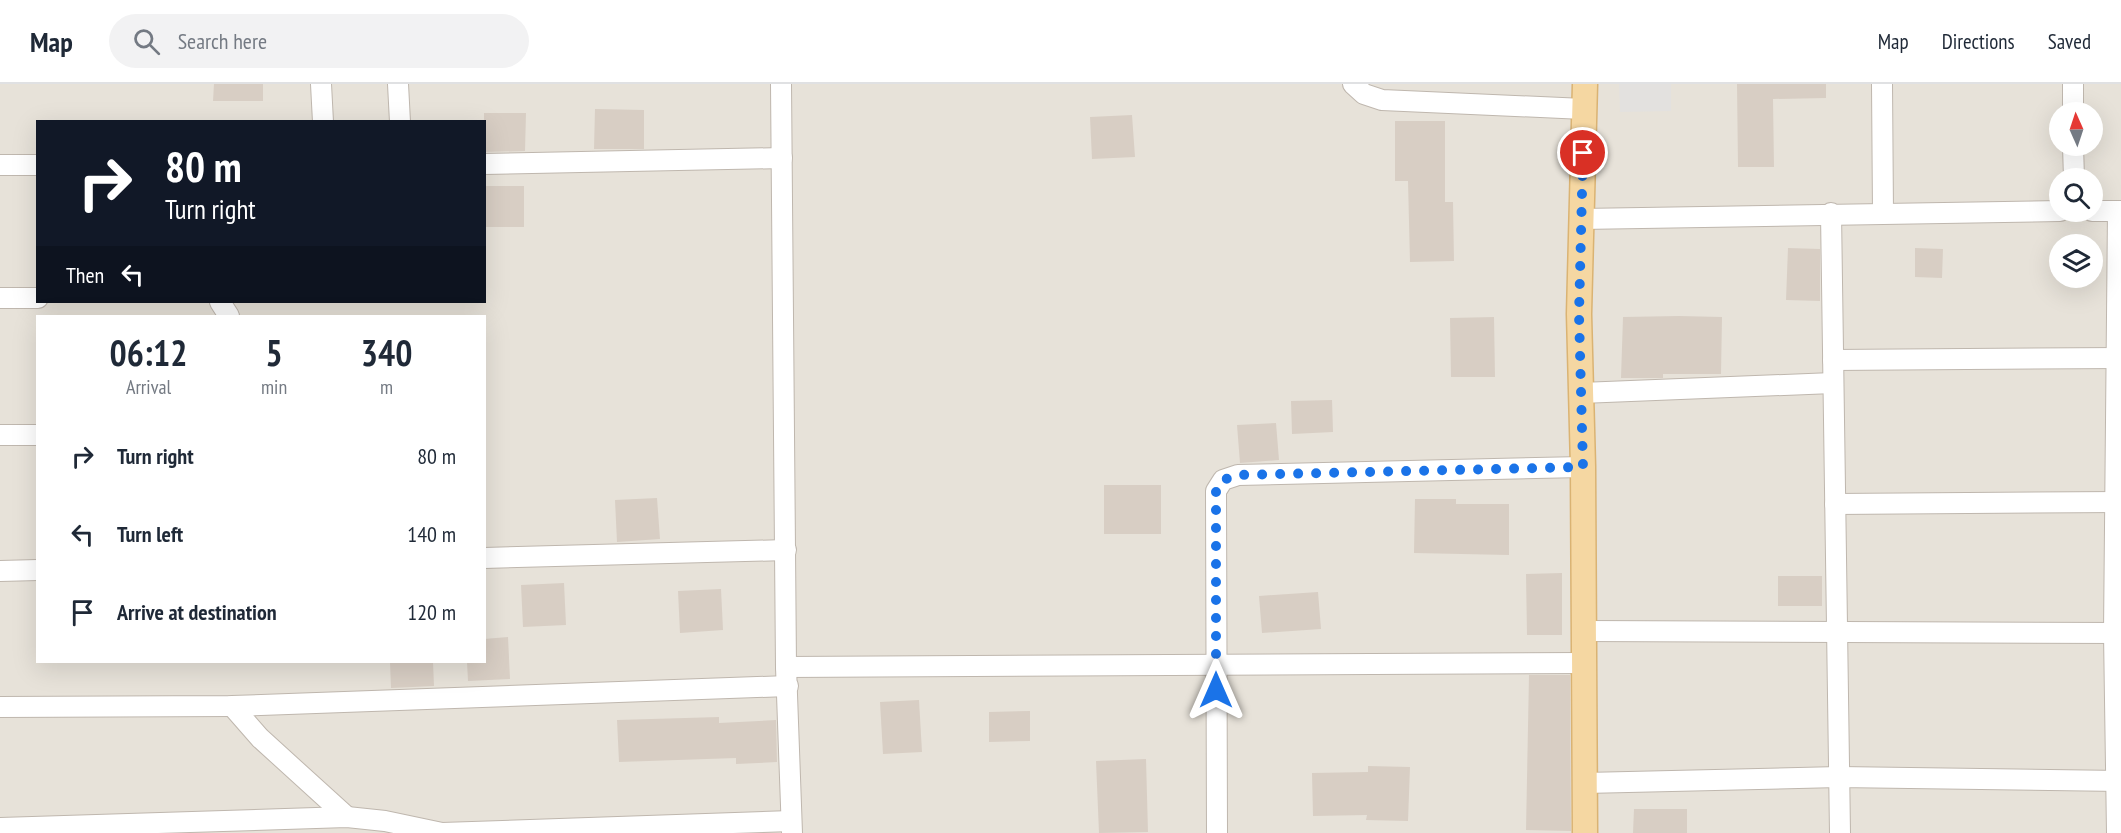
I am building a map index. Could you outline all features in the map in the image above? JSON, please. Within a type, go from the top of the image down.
[{"type":"main road","points":[[1585,84],[1581,219],[1585,833]]},
{"type":"street","points":[[321,84],[323,120]]},
{"type":"street","points":[[398,84],[400,120]]},
{"type":"street","points":[[0,828],[347,817],[385,820],[429,832],[791,827],[787,677],[781,84]]},
{"type":"street","points":[[1353,84],[1364,94],[1382,100],[1584,109]]},
{"type":"street","points":[[1882,84],[1883,213]]},
{"type":"street","points":[[2073,84],[2073,102]]},
{"type":"street","points":[[486,164],[782,158]]},
{"type":"street","points":[[0,165],[36,165]]},
{"type":"street","points":[[1581,219],[2049,211]]},
{"type":"street","points":[[2103,211],[2119,211],[2119,781],[2117,833]]},
{"type":"street","points":[[1831,213],[1840,833]]},
{"type":"street","points":[[0,298],[36,297]]},
{"type":"street","points":[[1833,360],[2119,358]]},
{"type":"street","points":[[1581,393],[1833,383]]},
{"type":"street","points":[[0,435],[36,435]]},
{"type":"street","points":[[1217,833],[1216,491],[1223,480],[1238,475],[1583,467]]},
{"type":"street","points":[[1835,504],[2118,502]]},
{"type":"street","points":[[486,558],[786,550]]},
{"type":"street","points":[[0,572],[36,570]]},
{"type":"street","points":[[1584,631],[2118,633]]},
{"type":"street","points":[[0,707],[232,706],[787,677],[1216,666],[1584,663]]},
{"type":"street","points":[[232,706],[260,738],[347,817]]},
{"type":"street","points":[[1585,783],[1839,777],[2119,781]]},
{"type":"shaded area","points":[[0,84],[2121,84],[2121,833],[0,833]]},
{"type":"shaded area","points":[[1619,84],[1671,84],[1671,111],[1620,112]]},
{"type":"building","points":[[214,84],[263,84],[263,101],[213,101]]},
{"type":"building","points":[[1737,84],[1826,84],[1826,98],[1773,99],[1774,167],[1738,167]]},
{"type":"building","points":[[595,109],[644,110],[644,149],[594,149]]},
{"type":"building","points":[[484,113],[526,113],[525,151],[486,152],[486,120],[484,120]]},
{"type":"building","points":[[1132,115],[1135,157],[1092,159],[1090,117]]},
{"type":"building","points":[[1395,121],[1445,121],[1445,202],[1453,202],[1454,261],[1410,262],[1408,181],[1395,181]]},
{"type":"building","points":[[486,186],[524,186],[524,227],[486,227]]},
{"type":"building","points":[[1788,248],[1820,249],[1820,301],[1786,300]]},
{"type":"building","points":[[1915,248],[1943,249],[1942,278],[1915,277]]},
{"type":"building","points":[[1494,317],[1495,377],[1451,377],[1450,318]]},
{"type":"building","points":[[1623,317],[1722,317],[1721,374],[1663,374],[1663,378],[1621,378]]},
{"type":"building","points":[[1332,400],[1333,432],[1292,434],[1291,401]]},
{"type":"building","points":[[1276,423],[1279,460],[1240,463],[1237,425]]},
{"type":"building","points":[[1104,485],[1161,485],[1161,534],[1104,534]]},
{"type":"building","points":[[657,498],[660,539],[617,542],[615,500]]},
{"type":"building","points":[[1415,499],[1456,499],[1456,504],[1509,504],[1509,555],[1414,553]]},
{"type":"building","points":[[1562,573],[1562,635],[1527,635],[1526,574]]},
{"type":"building","points":[[1778,576],[1822,576],[1822,606],[1778,606]]},
{"type":"building","points":[[564,583],[566,625],[523,627],[521,585]]},
{"type":"building","points":[[721,589],[723,630],[680,633],[678,591]]},
{"type":"building","points":[[1318,592],[1321,629],[1262,633],[1259,596]]},
{"type":"building","points":[[508,637],[510,679],[468,681],[467,663],[486,663],[486,639]]},
{"type":"building","points":[[390,663],[433,663],[434,686],[391,688]]},
{"type":"building","points":[[1529,675],[1570,675],[1571,831],[1526,830]]},
{"type":"building","points":[[919,700],[922,752],[883,754],[880,702]]},
{"type":"building","points":[[1030,711],[1030,741],[989,742],[989,712]]},
{"type":"building","points":[[719,717],[719,723],[776,720],[777,762],[736,764],[736,758],[619,762],[617,720]]},
{"type":"building","points":[[1146,759],[1148,832],[1099,833],[1096,761]]},
{"type":"building","points":[[1368,766],[1410,767],[1408,821],[1366,820],[1367,815],[1313,816],[1312,773],[1368,772]]},
{"type":"building","points":[[1634,809],[1687,809],[1687,833],[1633,833]]},
{"type":"route","points":[[1216,690],[1216,491],[1223,480],[1238,475],[1583,467],[1579,314],[1583,153]]}]
